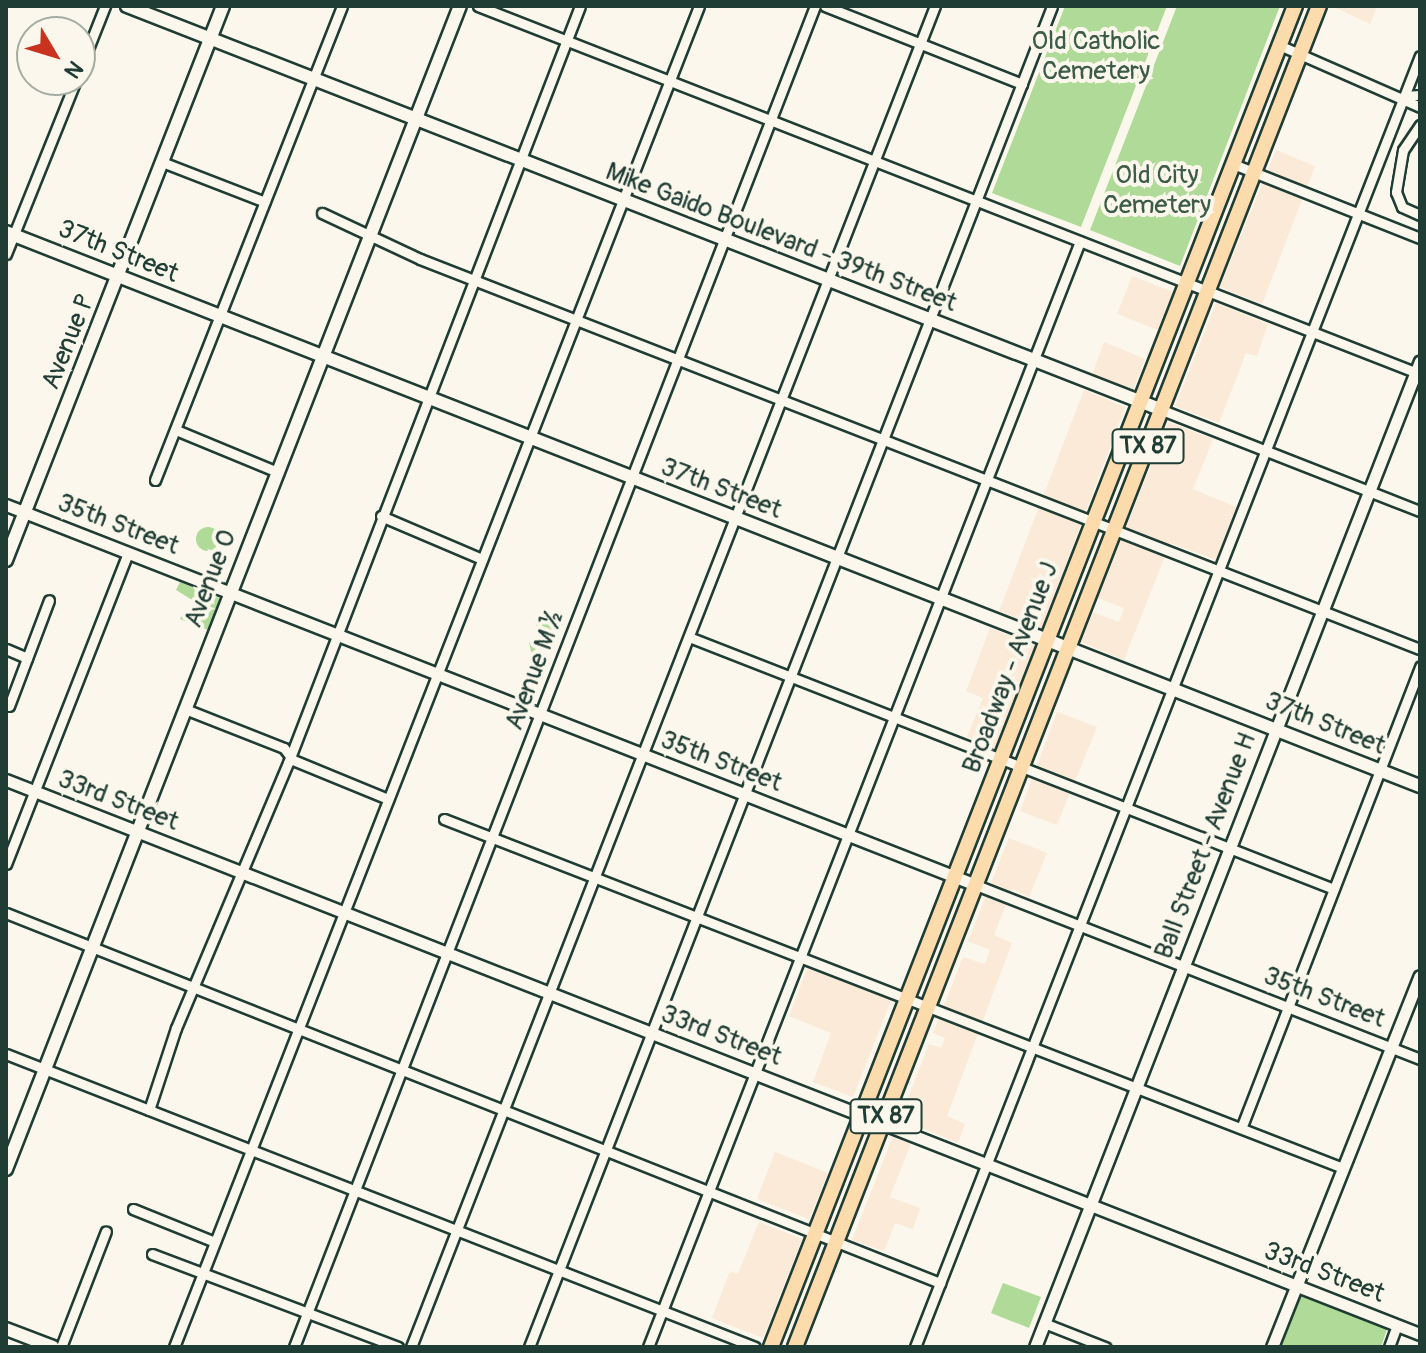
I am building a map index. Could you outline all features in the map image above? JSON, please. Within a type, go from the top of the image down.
[{"type":"main road","name":"Mike Gaido Boulevard - 39th Street","points":[[127,6],[1162,410]]},
{"type":"main road","name":"Avenue P","points":[[6,560],[223,6]]},
{"type":"main road","name":"Avenue O","points":[[6,1169],[275,471],[418,120],[460,6]]},
{"type":"main road","name":"Broadway - Avenue J","points":[[771,1347],[1295,6]]},
{"type":"main road","name":"Broadway - Avenue J","points":[[795,1347],[1319,6]]},
{"type":"main road","name":"37th Street","points":[[10,234],[1420,786]]},
{"type":"main road","points":[[6,1329],[53,1347]]},
{"type":"street","points":[[96,29],[105,6]]},
{"type":"street","points":[[155,480],[342,6]]},
{"type":"street","points":[[478,6],[1312,332],[1418,369]]},
{"type":"street","points":[[149,1110],[580,6]]},
{"type":"street","points":[[174,1347],[699,6]]},
{"type":"street","name":"Avenue M ½","points":[[294,1347],[351,1189],[496,836],[815,6]]},
{"type":"street","points":[[825,6],[1022,84]]},
{"type":"street","points":[[411,1347],[935,6]]},
{"type":"street","points":[[529,1347],[748,796],[1052,6]]},
{"type":"street","points":[[1279,45],[1404,96],[1420,107]]},
{"type":"street","points":[[915,1347],[1420,56]]},
{"type":"street","points":[[1404,96],[1420,95]]},
{"type":"street","points":[[6,254],[10,234],[69,96]]},
{"type":"street","points":[[1420,125],[1403,150],[1396,192],[1402,207],[1420,215]]},
{"type":"street","points":[[162,162],[265,202]]},
{"type":"street","points":[[1233,164],[1420,238]]},
{"type":"street","points":[[322,213],[370,239],[473,280],[1420,649]]},
{"type":"street","points":[[648,1347],[1080,241]]},
{"type":"street","name":"Ball Street - Avenue H","points":[[1035,1347],[1418,369]]},
{"type":"street","name":"Mike Gaido Boulevard - 39th Street","points":[[1162,410],[1420,511]]},
{"type":"street","points":[[176,430],[275,471]]},
{"type":"street","name":"35th Street","points":[[6,505],[1420,1059]]},
{"type":"street","points":[[381,516],[482,559]]},
{"type":"street","points":[[6,864],[128,553]]},
{"type":"street","points":[[9,706],[49,600]]},
{"type":"street","points":[[689,637],[1334,889]]},
{"type":"street","points":[[6,649],[27,658]]},
{"type":"street","points":[[1242,1126],[1420,666]]},
{"type":"street","points":[[185,709],[388,799]]},
{"type":"street","name":"33rd Street","points":[[6,780],[1420,1334]]},
{"type":"street","points":[[444,819],[598,875],[1343,1168]]},
{"type":"street","points":[[6,913],[195,986],[298,1031],[505,1108],[606,1152],[940,1283]]},
{"type":"street","points":[[1272,1347],[1420,976]]},
{"type":"street","points":[[6,1054],[755,1347]]},
{"type":"street","points":[[133,1209],[215,1242]]},
{"type":"street","points":[[61,1347],[106,1231]]},
{"type":"street","points":[[152,1254],[398,1347]]},
{"type":"street","points":[[1044,1323],[1105,1347]]},
{"type":"street","points":[[1389,1347],[1397,1325]]},
{"type":"shaded area","points":[[1332,6],[1377,6],[1370,24]]},
{"type":"shaded area","points":[[1276,150],[1315,166],[1262,304],[1220,287]]},
{"type":"shaded area","points":[[1132,276],[1173,292],[1158,330],[1117,314]]},
{"type":"shaded area","points":[[1216,303],[1268,324],[1257,356],[1246,353],[1219,423],[1175,406]]},
{"type":"shaded area","points":[[1104,342],[1145,359],[1133,390],[1092,375]]},
{"type":"shaded area","points":[[1084,390],[1125,407],[1042,628],[999,611]]},
{"type":"shaded area","points":[[1168,422],[1213,439],[1193,489],[1238,508],[1217,560],[1170,543],[1124,660],[1081,642],[1093,612],[1119,622],[1124,608],[1098,598]]},
{"type":"shaded area","points":[[990,628],[1036,646],[995,749],[967,737],[983,698],[966,691]]},
{"type":"shaded area","points":[[1057,712],[1097,727],[1057,825],[1020,811]]},
{"type":"shaded area","points":[[1009,838],[1047,853],[1029,897],[1012,889],[994,935],[1012,943],[947,1116],[965,1124],[958,1143],[900,1119],[929,1044],[941,1048],[945,1038],[933,1033],[963,957],[985,964],[990,950],[968,941]]},
{"type":"shaded area","points":[[808,966],[892,998],[853,1097],[813,1082],[831,1033],[789,1016]]},
{"type":"shaded area","points":[[895,1131],[913,1138],[890,1197],[920,1208],[913,1229],[895,1223],[884,1251],[852,1240]]},
{"type":"shaded area","points":[[775,1152],[828,1173],[809,1219],[757,1199]]},
{"type":"shaded area","points":[[759,1222],[802,1239],[763,1338],[712,1318],[730,1271],[738,1274]]},
{"type":"green space","name":"Old Catholic Cemetery","points":[[1065,6],[1167,6],[1081,227],[992,193]]},
{"type":"green space","name":"Old City Cemetery","points":[[1177,6],[1280,6],[1180,266],[1090,230]]},
{"type":"green space","points":[[208,527],[217,530],[220,539],[217,548],[208,551],[199,548],[196,539],[199,530]]},
{"type":"green space","points":[[180,582],[221,599],[208,630],[180,619],[183,612],[192,615],[197,603],[176,590]]},
{"type":"green space","points":[[546,615],[563,624],[560,631],[551,630],[554,645],[542,648],[543,664],[533,660],[529,643],[540,633],[535,622]]},
{"type":"green space","points":[[1003,1283],[1041,1297],[1029,1328],[991,1313]]},
{"type":"green space","points":[[1299,1294],[1387,1329],[1381,1347],[1278,1347]]}]
